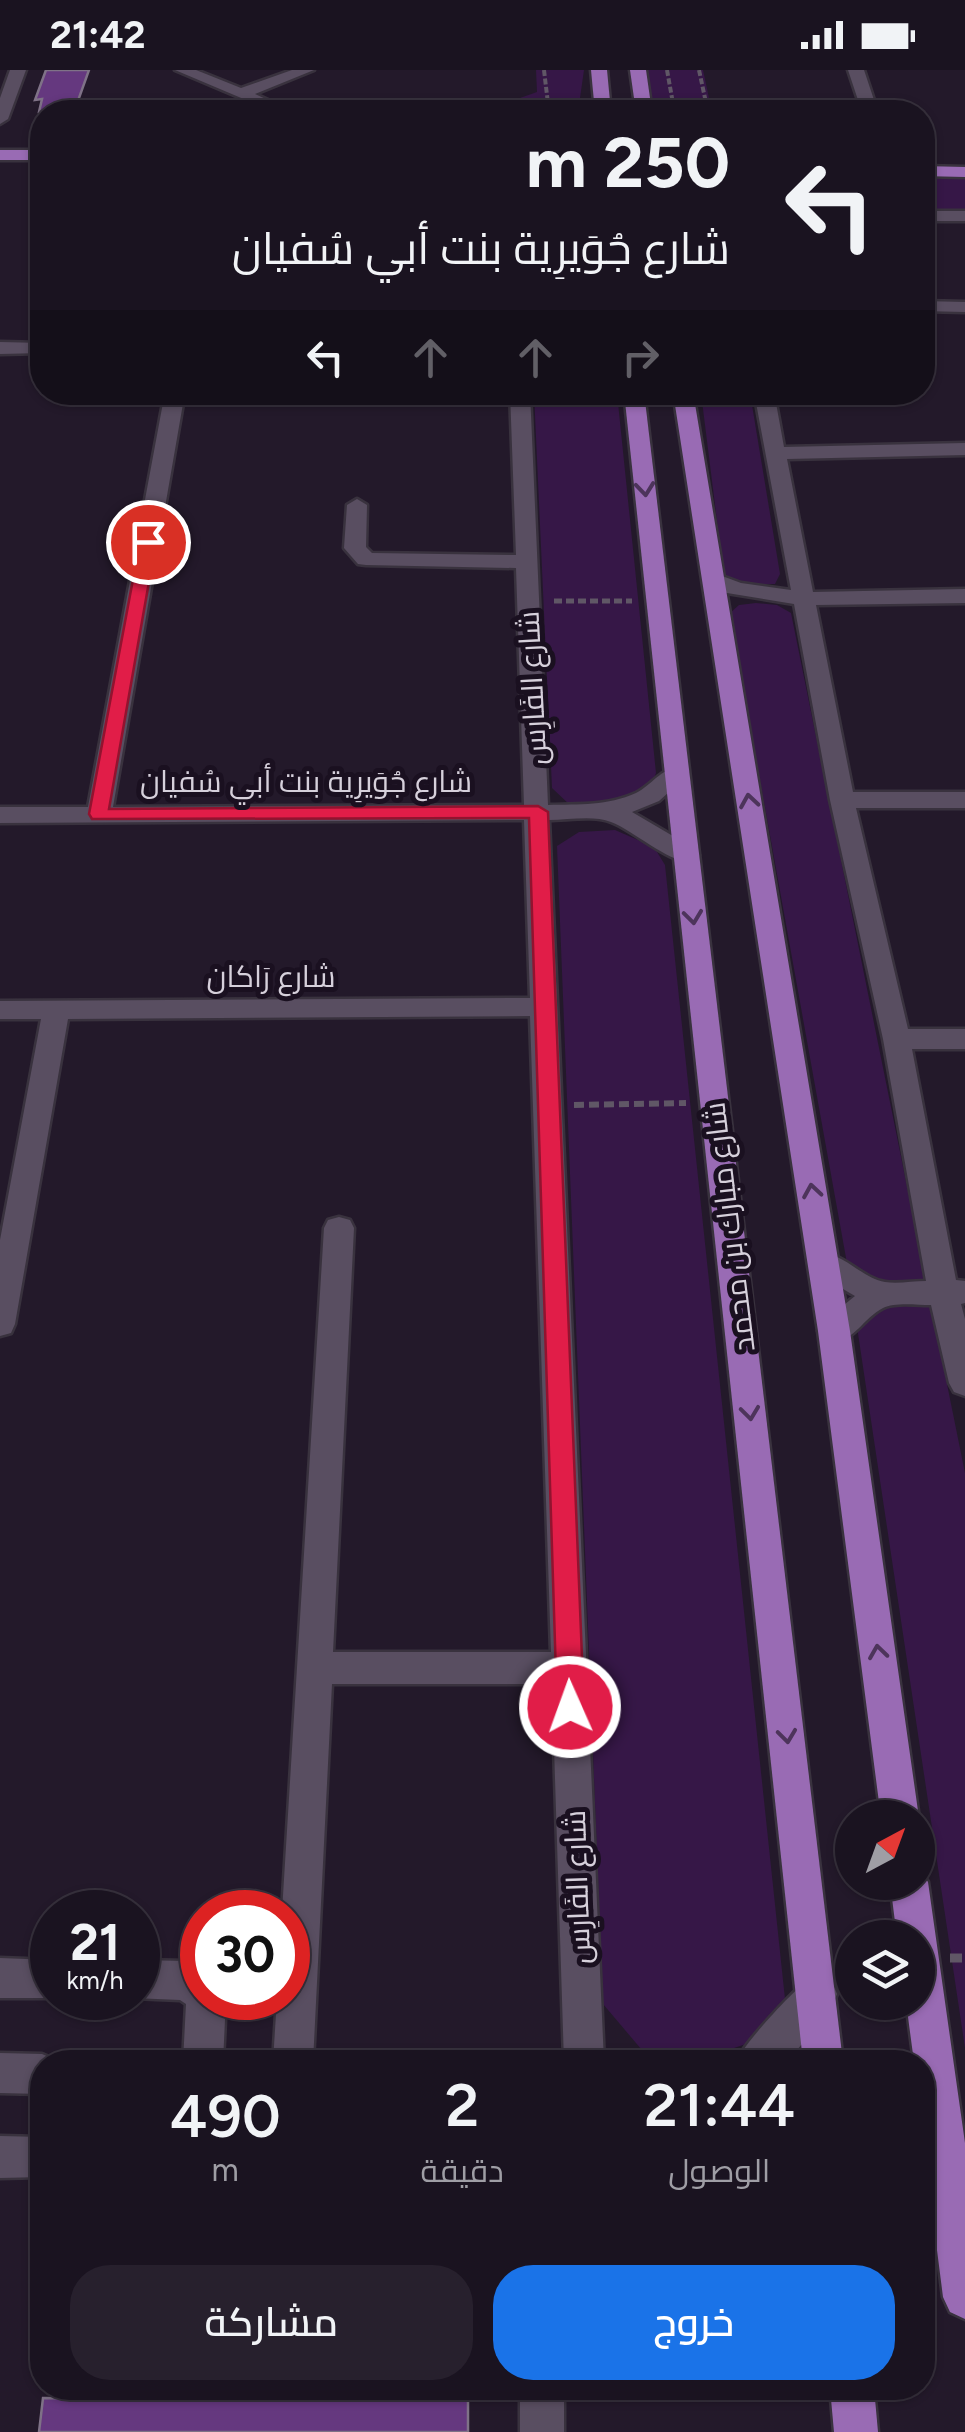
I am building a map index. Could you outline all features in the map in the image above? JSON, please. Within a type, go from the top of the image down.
[{"type":"main road","points":[[599,70],[602,100]]},
{"type":"main road","points":[[638,70],[642,100]]},
{"type":"main road","points":[[935,154],[965,154]]},
{"type":"main road","points":[[0,155],[30,155]]},
{"type":"main road","points":[[935,171],[965,172]]},
{"type":"main road","points":[[0,172],[30,172]]},
{"type":"main road","name":"شارع مبارك بن محمد","points":[[635,405],[822,2050]]},
{"type":"main road","points":[[685,405],[834,1331],[898,1800]]},
{"type":"main road","points":[[928,2020],[932,2050]]},
{"type":"main road","points":[[935,2073],[965,2297]]},
{"type":"main road","points":[[853,2400],[856,2432]]},
{"type":"street","points":[[0,120],[18,70]]},
{"type":"street","points":[[184,70],[258,100]]},
{"type":"street","points":[[242,93],[306,70]]},
{"type":"street","points":[[856,70],[866,100]]},
{"type":"street","points":[[935,216],[965,216]]},
{"type":"street","points":[[935,306],[965,306]]},
{"type":"street","points":[[0,348],[30,348]]},
{"type":"street","points":[[0,366],[30,366]]},
{"type":"street","points":[[99,814],[173,405]]},
{"type":"street","name":"شارع الفَارِس","points":[[520,405],[584,2050]]},
{"type":"street","points":[[767,405],[776,452],[791,596],[898,1039],[954,1292],[965,1382]]},
{"type":"street","points":[[776,452],[965,449]]},
{"type":"street","points":[[357,505],[355,548],[366,559],[526,562]]},
{"type":"street","points":[[714,579],[738,591],[791,596],[965,596]]},
{"type":"street","points":[[719,612],[742,602],[791,596]]},
{"type":"street","name":"شارع جُوَيرِية بنت أبي سُفيان","points":[[0,815],[612,812],[650,796],[677,774]]},
{"type":"street","points":[[842,800],[965,800]]},
{"type":"street","points":[[612,812],[686,855]]},
{"type":"street","name":"شارع رَاكان","points":[[0,1010],[543,1007]]},
{"type":"street","points":[[0,1324],[56,1010]]},
{"type":"street","points":[[898,1039],[965,1039]]},
{"type":"street","points":[[294,2050],[339,1228]]},
{"type":"street","points":[[823,1263],[878,1294],[954,1292]]},
{"type":"street","points":[[834,1331],[878,1294]]},
{"type":"street","points":[[314,1668],[569,1668]]},
{"type":"street","points":[[0,1978],[30,1979]]},
{"type":"street","points":[[770,2050],[817,1994]]},
{"type":"street","points":[[203,2050],[204,2020]]},
{"type":"street","points":[[0,2074],[30,2074]]},
{"type":"street","points":[[0,2157],[30,2157]]},
{"type":"street","points":[[542,2400],[542,2432]]},
{"type":"path","points":[[544,70],[547,100]]},
{"type":"path","points":[[667,70],[672,100]]},
{"type":"path","points":[[699,70],[705,100]]},
{"type":"path","points":[[528,601],[658,601]]},
{"type":"path","points":[[548,1106],[715,1102]]},
{"type":"shaded area","points":[[536,70],[584,70],[580,100],[515,100],[537,92]]},
{"type":"shaded area","points":[[645,70],[703,70],[709,100],[649,100]]},
{"type":"shaded area","points":[[935,177],[965,177],[965,210],[935,210]]},
{"type":"shaded area","points":[[535,405],[618,405],[656,773],[647,796],[604,806],[570,805],[552,788]]},
{"type":"shaded area","points":[[702,405],[752,405],[780,574],[775,584],[735,584],[724,577]]},
{"type":"shaded area","points":[[739,605],[777,605],[791,613],[965,1473],[965,2048],[935,1848],[935,1800],[928,1800],[850,1280],[730,613]]},
{"type":"shaded area","points":[[615,830],[654,847],[665,865],[785,1999],[761,2039],[728,2050],[642,2050],[603,2004],[557,846],[579,832]]},
{"type":"building","points":[[46,70],[89,70],[78,100],[35,100]]},
{"type":"building","points":[[43,2400],[468,2400],[468,2432],[39,2432]]},
{"type":"route","points":[[148,542],[99,814],[538,812],[570,1707]]}]
